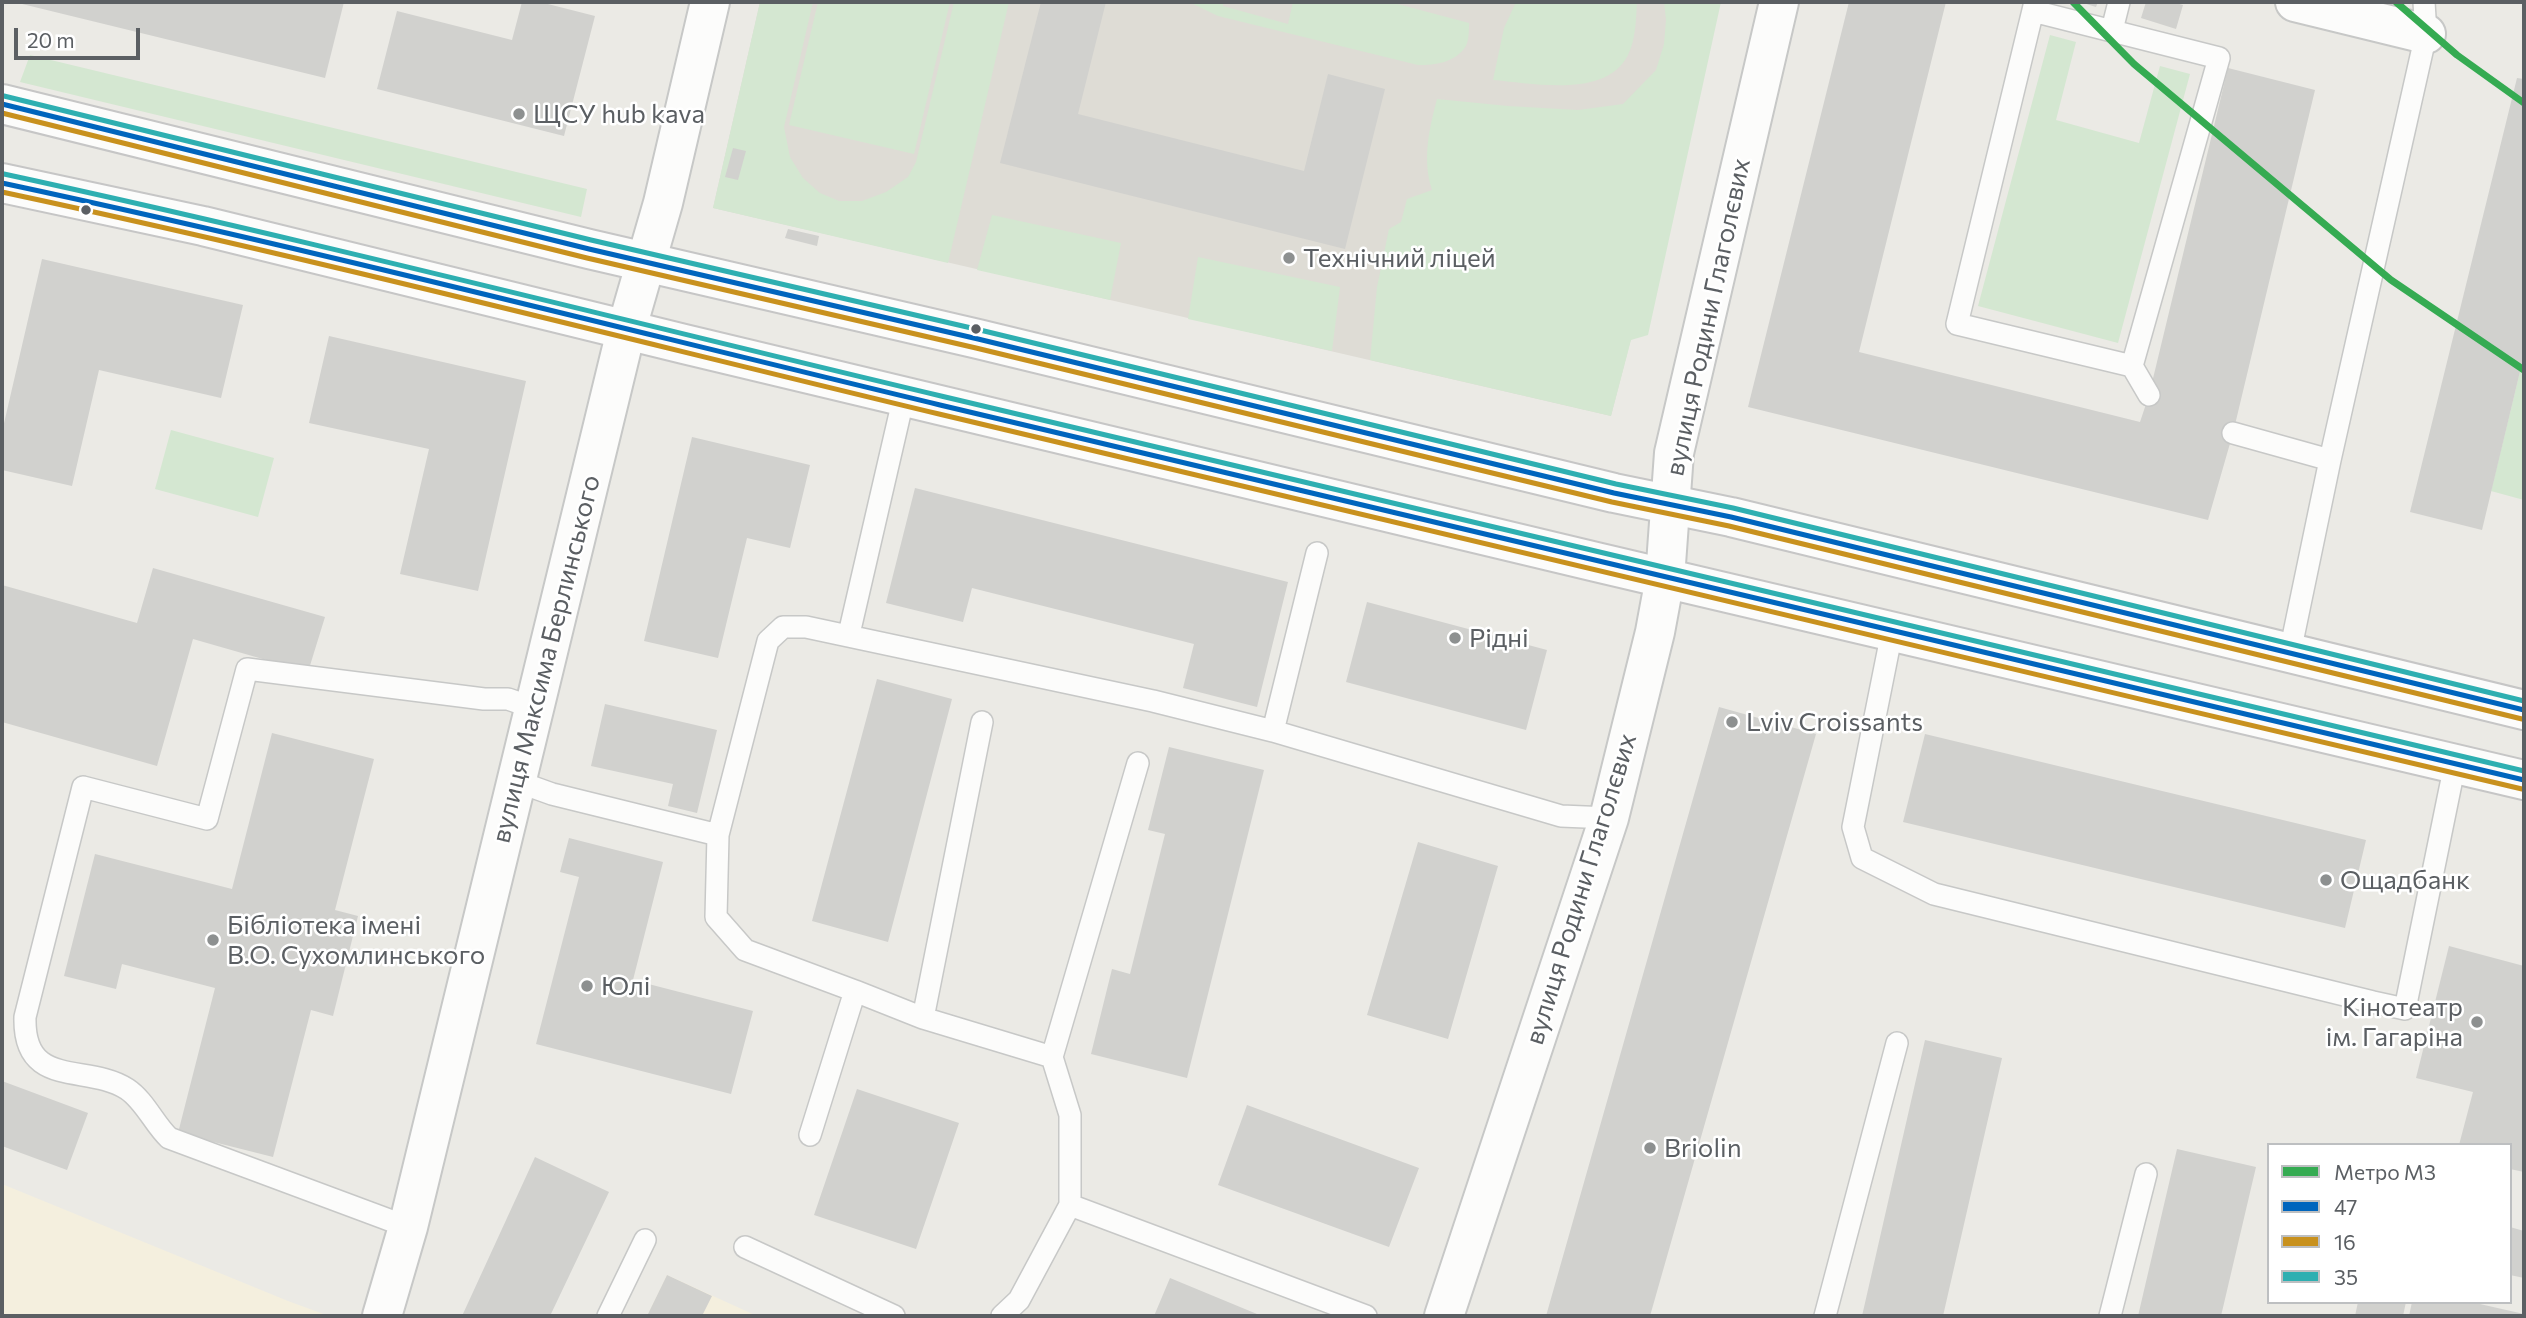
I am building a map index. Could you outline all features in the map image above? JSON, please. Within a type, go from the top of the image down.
[{"type":"main road","name":"вулиця Максима Берлинського","points":[[382,1316],[408,1227],[626,331],[663,203],[710,2]]},
{"type":"main road","name":"вулиця Родини Глаголєвих","points":[[1444,1316],[1609,818],[1655,632],[1665,578],[1674,453],[1779,2]]},
{"type":"main road","points":[[2295,2],[2425,18]]},
{"type":"main road","points":[[2,104],[589,249],[1670,504],[2524,710]]},
{"type":"main road","points":[[2,183],[203,226],[626,331],[2524,780]]},
{"type":"lane","points":[[2112,30],[2119,2]]},
{"type":"lane","points":[[2132,366],[2220,58],[2112,30],[2034,6],[1957,324],[2132,366],[2149,395]]},
{"type":"lane","points":[[2290,652],[2425,18]]},
{"type":"lane","points":[[849,634],[904,396]]},
{"type":"lane","points":[[2233,433],[2330,460]]},
{"type":"lane","points":[[1273,731],[1317,553]]},
{"type":"lane","points":[[1052,1058],[923,1018],[745,950],[716,917],[718,835],[768,641],[783,627],[806,627],[849,634],[1153,701],[1273,731],[1561,816],[1609,818]]},
{"type":"lane","points":[[1892,632],[1853,827],[1862,859],[1934,894],[2373,1002],[2405,1009],[2455,764]]},
{"type":"lane","points":[[408,1227],[169,1139],[156,1127],[139,1099],[124,1087],[46,1067],[27,1044],[25,1017],[83,787],[207,819],[247,669],[484,699],[508,699],[534,708]]},
{"type":"lane","points":[[923,1018],[982,722]]},
{"type":"lane","points":[[1002,1316],[1019,1300],[1070,1205],[1070,1115],[1052,1058],[1138,764]]},
{"type":"lane","points":[[516,781],[552,794],[718,835]]},
{"type":"lane","points":[[810,1135],[855,991]]},
{"type":"lane","points":[[1825,1316],[1897,1043]]},
{"type":"lane","points":[[2110,1316],[2146,1174]]},
{"type":"lane","points":[[1070,1205],[1366,1316]]},
{"type":"lane","points":[[608,1316],[645,1240]]},
{"type":"lane","points":[[745,1247],[894,1316]]},
{"type":"shaded area","name":"Технічний ліцей","points":[[760,2],[1718,2],[1611,416],[713,208]]},
{"type":"shaded area","points":[[2,1184],[288,1301],[329,1316],[2,1316]]},
{"type":"shaded area","points":[[667,1275],[757,1316],[647,1316]]},
{"type":"green space","points":[[760,2],[813,2],[784,127],[790,157],[803,178],[820,193],[839,201],[862,201],[886,192],[908,177],[916,162],[954,2],[1009,2],[948,263],[713,208]]},
{"type":"green space","points":[[818,2],[950,2],[914,154],[789,125]]},
{"type":"green space","points":[[1189,2],[1223,2],[1223,6],[1288,24],[1293,2],[1390,2],[1469,23],[1468,38],[1466,46],[1456,56],[1438,63],[1418,65],[1218,16]]},
{"type":"green space","points":[[1516,2],[1637,2],[1631,49],[1617,69],[1603,78],[1586,83],[1547,85],[1493,80],[1504,28]]},
{"type":"green space","points":[[1664,2],[1721,2],[1648,335],[1631,340],[1611,416],[1370,360],[1377,287],[1389,229],[1401,222],[1407,199],[1432,190],[1427,156],[1437,99],[1578,110],[1623,104],[1656,70],[1664,44]]},
{"type":"green space","points":[[2050,35],[2076,42],[2056,120],[2139,143],[2160,66],[2190,74],[2118,343],[1978,306]]},
{"type":"green space","points":[[30,55],[587,189],[581,217],[20,82]]},
{"type":"green space","points":[[992,215],[1121,243],[1110,300],[977,270]]},
{"type":"green space","points":[[1198,257],[1340,287],[1332,351],[1188,319]]},
{"type":"green space","points":[[2524,355],[2524,500],[2491,491]]},
{"type":"green space","points":[[171,430],[274,458],[258,517],[155,489]]},
{"type":"building","points":[[14,2],[344,2],[325,78]]},
{"type":"building","points":[[522,2],[540,2],[595,16],[564,136],[377,89],[397,11],[512,40]]},
{"type":"building","points":[[1041,2],[1106,2],[1078,114],[1304,171],[1328,74],[1385,89],[1345,249],[1000,163]]},
{"type":"building","points":[[1849,2],[1946,2],[1859,352],[2140,422],[2149,395],[2228,68],[2315,90],[2233,433],[2208,520],[1748,407]]},
{"type":"building","points":[[2080,2],[2098,2],[2096,7]]},
{"type":"building","points":[[2146,2],[2172,2],[2183,5],[2176,29],[2141,18]]},
{"type":"building","points":[[2517,78],[2524,79],[2524,355],[2482,530],[2410,512]]},
{"type":"building","points":[[733,148],[746,151],[738,180],[725,177]]},
{"type":"building","points":[[788,229],[819,236],[817,246],[785,238]]},
{"type":"building","points":[[42,259],[243,305],[221,398],[99,370],[72,486],[2,470],[2,432]]},
{"type":"building","points":[[329,336],[526,381],[478,591],[400,574],[429,449],[309,423]]},
{"type":"building","points":[[692,437],[810,465],[790,548],[747,538],[718,658],[644,641]]},
{"type":"building","points":[[915,488],[1288,582],[1257,707],[1183,688],[1194,644],[972,588],[963,622],[886,603]]},
{"type":"building","points":[[153,568],[325,617],[308,672],[193,639],[157,766],[2,722],[2,585],[137,623]]},
{"type":"building","points":[[1367,602],[1547,650],[1526,730],[1346,682]]},
{"type":"building","points":[[877,679],[952,699],[888,942],[812,921]]},
{"type":"building","points":[[605,704],[717,730],[697,813],[668,806],[673,784],[591,766]]},
{"type":"building","points":[[1719,707],[1816,734],[1650,1316],[1546,1316]]},
{"type":"building","name":"Бібліотека імені В.О. Сухомлинського","points":[[272,733],[374,759],[335,910],[358,916],[333,1016],[311,1010],[273,1157],[178,1133],[215,988],[122,964],[116,989],[64,976],[95,854],[232,889]]},
{"type":"building","points":[[1925,734],[2366,840],[2345,928],[1903,822]]},
{"type":"building","points":[[1169,747],[1264,770],[1187,1078],[1091,1054],[1112,969],[1130,974],[1165,834],[1148,830]]},
{"type":"building","points":[[569,838],[663,862],[633,980],[753,1011],[731,1094],[536,1044],[579,877],[560,872]]},
{"type":"building","points":[[1418,842],[1498,866],[1448,1039],[1367,1015]]},
{"type":"building","name":"Кінотеатр ім. Гагаріна","points":[[2449,946],[2524,966],[2524,1172],[2512,1169],[2512,1143],[2460,1143],[2473,1092],[2416,1078]]},
{"type":"building","points":[[1925,1040],[2002,1058],[1943,1316],[1862,1316]]},
{"type":"building","points":[[2,1081],[88,1113],[67,1170],[2,1146]]},
{"type":"building","points":[[857,1089],[959,1123],[916,1249],[814,1215]]},
{"type":"building","points":[[1247,1105],[1419,1168],[1389,1247],[1218,1185]]},
{"type":"building","points":[[2177,1149],[2256,1167],[2221,1316],[2138,1316]]},
{"type":"building","points":[[535,1157],[609,1192],[550,1316],[462,1316]]},
{"type":"building","points":[[2512,1228],[2524,1231],[2524,1278],[2512,1275]]},
{"type":"building","points":[[667,1275],[712,1296],[702,1316],[647,1316]]},
{"type":"building","points":[[1170,1278],[1257,1314],[1154,1316]]},
{"type":"building","points":[[2358,1304],[2406,1304],[2403,1316],[2355,1316]]},
{"type":"building","points":[[2412,1304],[2480,1304],[2524,1314],[2524,1316],[2409,1316]]},
{"type":"metro line","name":"M3","points":[[2073,2],[2134,64],[2391,280],[2524,370]]},
{"type":"metro line","name":"M3","points":[[2396,2],[2457,55],[2524,103]]},
{"type":"transit line","name":"35","points":[[4,96],[591,240],[980,330],[1616,484],[1733,508],[2524,701]]},
{"type":"transit line","name":"47","points":[[2,104],[589,249],[978,339],[1614,493],[1731,517],[2524,710]]},
{"type":"transit line","name":"16","points":[[2,113],[587,258],[976,348],[1612,502],[1729,526],[2522,719]]},
{"type":"transit line","name":"35","points":[[4,174],[356,255],[1336,491],[2524,771]]},
{"type":"transit line","name":"47","points":[[2,183],[354,263],[823,377],[2524,780]]},
{"type":"transit line","name":"16","points":[[2,192],[354,272],[939,414],[2522,789]]},
{"type":"place","name":"ЩСУ hub kava","points":[[519,114]]},
{"type":"place","name":"Технічний ліцей","points":[[1289,258]]},
{"type":"place","name":"Рідні","points":[[1455,638]]},
{"type":"place","name":"Lviv Croissants","points":[[1732,722]]},
{"type":"place","name":"Ощадбанк","points":[[2326,880]]},
{"type":"place","name":"Бібліотека імені В.О. Сухомлинського","points":[[213,940]]},
{"type":"place","name":"Юлі","points":[[587,986]]},
{"type":"place","name":"Кінотеатр ім. Гагаріна","points":[[2477,1022]]},
{"type":"place","name":"Briolin","points":[[1650,1148]]}]
